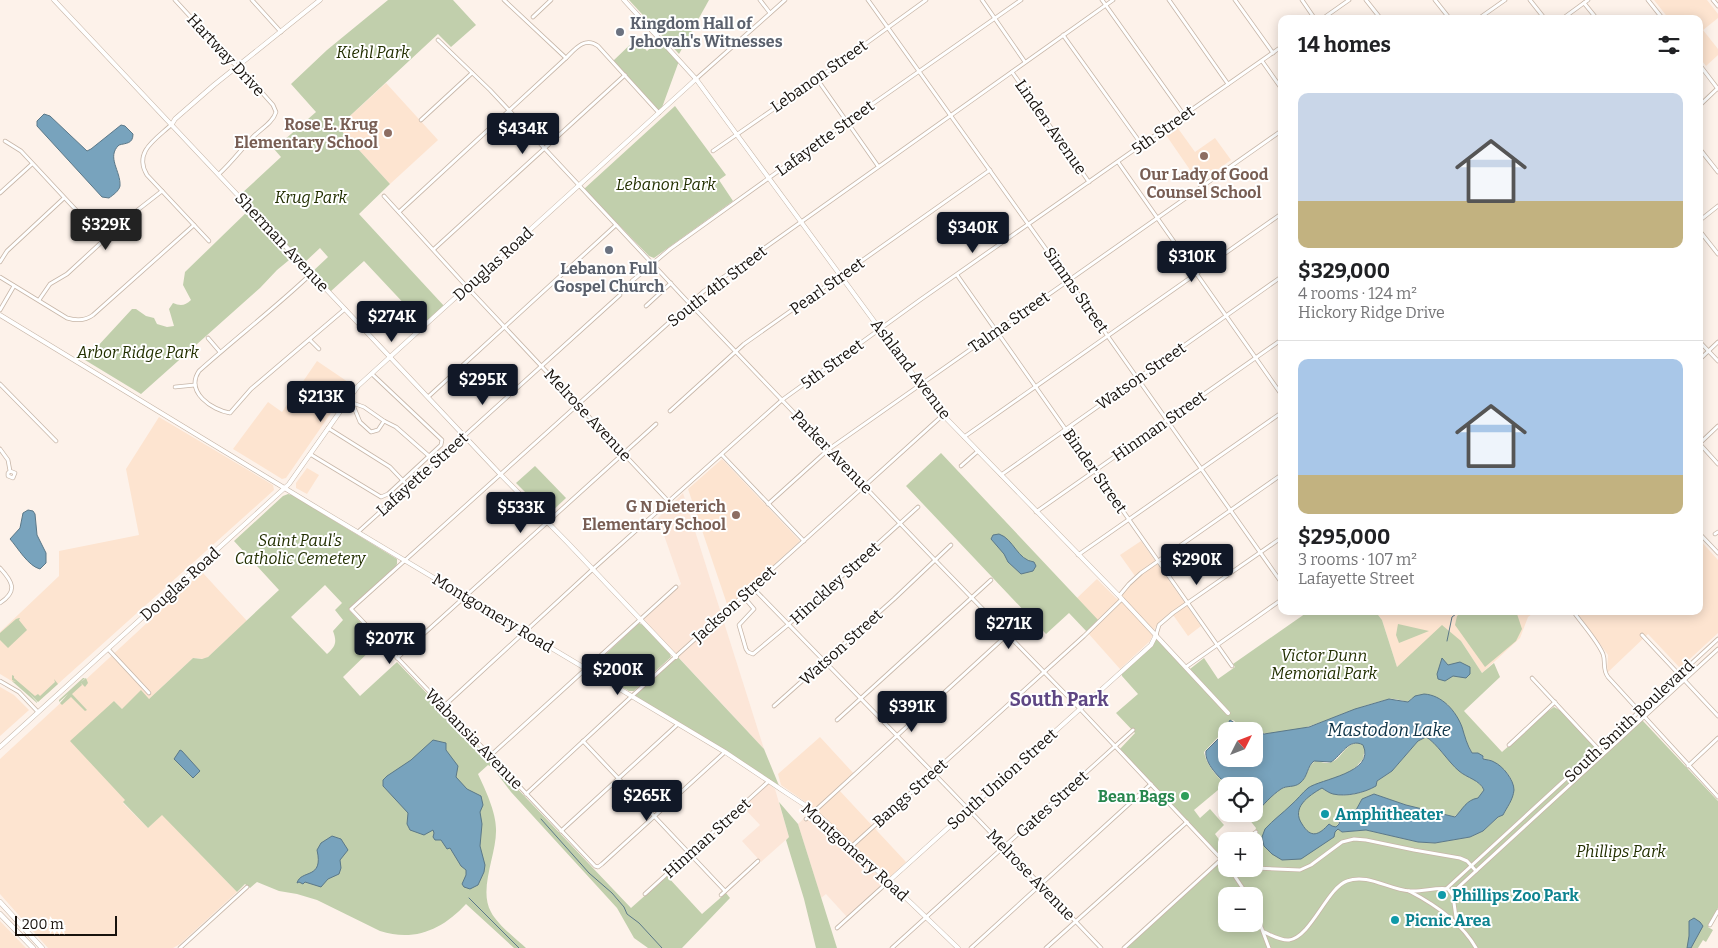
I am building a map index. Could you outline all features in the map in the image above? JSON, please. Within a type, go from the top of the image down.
[{"type":"main road","points":[[0,902],[42,948]]},
{"type":"main road","points":[[0,914],[33,948]]},
{"type":"street","name":"Sherman Avenue","points":[[54,0],[501,475],[676,657]]},
{"type":"street","name":"Hartway Drive","points":[[175,0],[273,105],[276,112],[273,118],[219,174]]},
{"type":"street","points":[[252,0],[281,32]]},
{"type":"street","points":[[209,241],[147,175],[143,168],[142,159],[146,148],[188,108],[237,66],[320,0]]},
{"type":"street","points":[[504,0],[566,58]]},
{"type":"street","points":[[533,17],[551,0]]},
{"type":"street","name":"Ashland Avenue","points":[[624,0],[696,79],[943,415],[1121,598],[1228,713]]},
{"type":"street","points":[[760,0],[770,14]]},
{"type":"street","name":"Douglas Road","points":[[0,747],[285,487],[358,386],[785,0]]},
{"type":"street","name":"Simms Street","points":[[868,0],[1069,280],[1278,578]]},
{"type":"street","name":"Lebanon Street","points":[[713,152],[926,0]]},
{"type":"street","points":[[982,0],[1026,62]]},
{"type":"street","name":"Lafayette Street","points":[[632,281],[652,263],[919,70],[1020,0]]},
{"type":"street","points":[[1102,0],[1184,115]]},
{"type":"street","name":"South 4th Street","points":[[351,610],[704,291],[1113,0]]},
{"type":"street","points":[[1169,0],[1228,84]]},
{"type":"street","points":[[1235,0],[1273,53]]},
{"type":"street","points":[[1302,0],[1312,15]]},
{"type":"street","points":[[1327,15],[1348,0]]},
{"type":"street","points":[[1366,0],[1377,15]]},
{"type":"street","points":[[1435,0],[1447,15]]},
{"type":"street","points":[[1484,15],[1505,0]]},
{"type":"street","points":[[1530,0],[1542,15]]},
{"type":"street","points":[[1568,15],[1588,0]]},
{"type":"street","points":[[1648,0],[1660,15]]},
{"type":"street","points":[[1713,0],[1718,6]]},
{"type":"street","points":[[1584,3],[1594,15]]},
{"type":"street","points":[[1063,35],[1142,146]]},
{"type":"street","name":"Parker Avenue","points":[[438,40],[509,110],[690,304],[1218,854]]},
{"type":"street","points":[[399,212],[583,43],[591,42],[598,46],[660,113]]},
{"type":"street","name":"5th Street","points":[[443,707],[526,633],[593,569],[782,400],[1278,49]]},
{"type":"street","points":[[1262,61],[1278,84]]},
{"type":"street","points":[[1703,69],[1718,88],[1703,102]]},
{"type":"street","name":"Linden Avenue","points":[[1012,72],[1089,182]]},
{"type":"street","points":[[421,120],[472,73]]},
{"type":"street","points":[[434,249],[625,75]]},
{"type":"street","points":[[817,79],[878,167]]},
{"type":"street","name":"Talma Street","points":[[768,504],[829,449],[1278,133]]},
{"type":"street","points":[[5,141],[18,149],[104,240]]},
{"type":"street","points":[[1703,153],[1718,172]]},
{"type":"street","points":[[1118,162],[1278,390]]},
{"type":"street","points":[[0,193],[32,164]]},
{"type":"street","name":"Pearl Street","points":[[670,411],[744,344],[990,170]]},
{"type":"street","points":[[39,300],[50,284],[67,274],[130,216],[162,191]]},
{"type":"street","name":"Melrose Avenue","points":[[384,196],[434,249],[467,288],[670,502]]},
{"type":"street","points":[[0,262],[7,251],[64,198]]},
{"type":"street","points":[[1703,218],[1718,206]]},
{"type":"street","points":[[964,437],[1278,216]]},
{"type":"street","points":[[0,277],[72,319],[81,320],[89,318],[194,225]]},
{"type":"street","points":[[428,397],[616,225]]},
{"type":"street","points":[[1703,235],[1718,254]]},
{"type":"street","points":[[311,274],[280,303],[253,323],[199,371],[196,375],[195,384],[198,394],[204,400],[230,413],[251,389],[344,309]]},
{"type":"street","name":"Binder Street","points":[[958,276],[1232,666]]},
{"type":"street","name":"Watson Street","points":[[1001,475],[1278,279]]},
{"type":"street","points":[[646,306],[671,284]]},
{"type":"street","points":[[0,310],[14,286]]},
{"type":"street","name":"Lafayette Street","points":[[358,532],[620,295]]},
{"type":"street","name":"Montgomery Road","points":[[0,314],[725,752],[769,781],[814,811],[958,948]]},
{"type":"street","points":[[208,338],[220,352]]},
{"type":"street","points":[[310,340],[319,349]]},
{"type":"street","name":"Hinman Street","points":[[1036,512],[1278,342]]},
{"type":"street","points":[[1703,356],[1718,342]]},
{"type":"street","points":[[1703,345],[1718,361]]},
{"type":"street","points":[[310,454],[381,497],[388,494],[442,445],[442,440],[372,374]]},
{"type":"street","points":[[0,384],[56,441]]},
{"type":"street","points":[[175,387],[195,384]]},
{"type":"street","points":[[348,402],[364,407],[384,421],[400,429],[429,456]]},
{"type":"street","points":[[352,404],[360,422],[371,432],[378,430],[384,421]]},
{"type":"street","points":[[1078,555],[1278,414]]},
{"type":"street","name":"Jackson Street","points":[[526,794],[943,415]]},
{"type":"street","points":[[397,658],[656,424]]},
{"type":"street","points":[[1703,439],[1718,426]]},
{"type":"street","points":[[328,428],[386,464],[408,487]]},
{"type":"street","points":[[1703,447],[1718,464]]},
{"type":"street","points":[[0,449],[8,460],[10,471]]},
{"type":"street","points":[[961,466],[978,451]]},
{"type":"street","points":[[722,455],[804,541]]},
{"type":"street","name":"Bangs Street","points":[[852,846],[1044,672],[1121,598],[1135,578],[1278,477]]},
{"type":"street","name":"Hinckley Street","points":[[743,596],[754,609],[739,624],[746,649],[754,654],[918,506]]},
{"type":"street","points":[[1703,537],[1718,553]]},
{"type":"street","name":"South Union Street","points":[[837,928],[1081,710],[1150,645],[1160,625],[1278,540]]},
{"type":"street","name":"Watson Street","points":[[774,706],[951,545]]},
{"type":"street","points":[[0,568],[9,577],[12,588],[10,594],[0,604]]},
{"type":"street","points":[[837,720],[991,580]]},
{"type":"street","points":[[490,756],[676,586]]},
{"type":"street","name":"Melrose Avenue","points":[[752,587],[933,772],[1101,948]]},
{"type":"street","points":[[1186,667],[1278,602]]},
{"type":"street","name":"Wabansia Avenue","points":[[351,610],[593,864],[598,866],[654,816]]},
{"type":"street","points":[[1576,615],[1601,651],[1605,672],[1718,798]]},
{"type":"street","points":[[806,819],[1007,635]]},
{"type":"street","points":[[1642,635],[1718,716]]},
{"type":"street","name":"South Smith Boulevard","points":[[1446,889],[1717,641]]},
{"type":"street","points":[[108,649],[149,693]]},
{"type":"street","name":"South Smith Boulevard","points":[[1452,892],[1718,649]]},
{"type":"street","points":[[1189,678],[1193,674]]},
{"type":"street","points":[[1532,678],[1604,754]]},
{"type":"street","points":[[0,681],[19,692],[38,712]]},
{"type":"street","points":[[1509,745],[1555,702]]},
{"type":"street","points":[[561,831],[678,724]]},
{"type":"street","name":"Gates Street","points":[[892,948],[1133,730]]},
{"type":"street","points":[[1688,766],[1718,738]]},
{"type":"street","points":[[583,741],[725,891]]},
{"type":"street","points":[[654,816],[725,752]]},
{"type":"street","name":"Hinman Street","points":[[645,894],[769,781]]},
{"type":"street","points":[[971,948],[1151,784]]},
{"type":"street","points":[[1541,802],[1545,807]]},
{"type":"street","points":[[1046,948],[1187,822]]},
{"type":"street","points":[[1263,869],[1300,870],[1311,865],[1342,842],[1354,839],[1454,856],[1467,861],[1476,871]]},
{"type":"street","points":[[721,895],[758,861]]},
{"type":"street","points":[[1124,948],[1218,862]]},
{"type":"street","points":[[1264,932],[1283,940],[1295,938],[1338,886],[1348,880],[1364,879],[1409,891],[1446,889],[1452,892],[1457,924]]},
{"type":"street","points":[[180,948],[247,887]]},
{"type":"street","points":[[1409,891],[1457,924],[1470,938],[1476,948]]},
{"type":"street","points":[[1710,925],[1718,911]]},
{"type":"street","points":[[1264,932],[1269,948]]},
{"type":"shaded area","points":[[1654,0],[1707,0],[1718,14],[1718,18],[1703,30],[1703,15],[1666,15]]},
{"type":"shaded area","points":[[1703,30],[1718,49],[1718,55],[1706,66],[1703,62]]},
{"type":"shaded area","name":"Rose E. Krug Elementary School","points":[[386,83],[438,140],[390,184],[338,127]]},
{"type":"shaded area","name":"Our Lady of Good Counsel School","points":[[1177,127],[1195,152],[1215,138],[1231,160],[1199,183],[1166,135]]},
{"type":"shaded area","points":[[317,361],[351,384],[286,478],[282,479],[233,449],[268,402],[282,412]]},
{"type":"shaded area","points":[[159,417],[273,485],[274,490],[39,701],[25,689],[0,674],[0,632],[59,576],[59,551],[139,535],[126,469]]},
{"type":"shaded area","name":"G N Dieterich Elementary School","points":[[722,459],[800,541],[728,607],[688,489]]},
{"type":"shaded area","points":[[307,468],[319,475],[307,494],[296,488],[296,483]]},
{"type":"shaded area","points":[[683,493],[764,749],[643,619],[681,584],[658,518]]},
{"type":"shaded area","points":[[1141,541],[1201,626],[1188,636],[1171,612],[1156,626],[1150,641],[1120,669],[1088,633],[1077,598],[1097,579],[1117,599],[1135,576],[1120,555]]},
{"type":"shaded area","points":[[1703,543],[1718,560],[1718,633],[1680,668],[1648,634],[1607,673],[1608,655],[1579,615],[1703,615]]},
{"type":"shaded area","points":[[202,572],[247,621],[208,657],[205,659],[193,658],[149,699],[122,709],[114,701],[126,800],[123,803],[148,828],[162,814],[237,892],[180,944],[173,948],[48,948],[0,894],[0,759]]},
{"type":"shaded area","points":[[1378,615],[1531,615],[1528,617],[1520,638],[1482,673],[1461,641],[1397,667],[1382,620]]},
{"type":"shaded area","points":[[0,687],[14,695],[29,710],[0,736]]},
{"type":"shaded area","points":[[820,737],[855,775],[839,790],[906,862],[889,878],[811,806],[781,785],[778,774]]},
{"type":"shaded area","points":[[767,783],[775,789],[789,837],[761,862],[742,841],[760,825],[742,806]]},
{"type":"shaded area","points":[[810,813],[885,882],[847,917],[826,894],[821,898],[798,824]]},
{"type":"shaded area","points":[[0,921],[26,948],[0,948]]},
{"type":"green space","name":"Krug Park","points":[[388,0],[453,0],[476,25],[451,47],[438,34],[338,127],[390,184],[359,214],[445,307],[425,326],[364,261],[330,292],[311,273],[328,257],[320,248],[304,263],[241,194],[281,157],[274,149],[316,112],[291,84],[327,50]]},
{"type":"green space","points":[[629,0],[709,0],[679,54]]},
{"type":"green space","points":[[636,39],[647,51],[660,39],[679,61],[660,113],[613,61]]},
{"type":"green space","name":"Lebanon Park","points":[[675,106],[726,175],[719,180],[733,201],[654,258],[649,256],[584,189]]},
{"type":"green space","name":"Arbor Ridge Park","points":[[251,208],[294,256],[260,288],[141,394],[85,360],[132,309],[136,309],[146,316],[154,318],[157,324],[167,327],[174,326],[169,309],[173,303],[182,305],[191,300],[183,285],[185,272]]},
{"type":"green space","points":[[941,453],[1100,622],[1088,633],[1069,613],[1046,634],[906,486]]},
{"type":"green space","points":[[535,466],[566,498],[548,515],[516,483]]},
{"type":"green space","name":"Saint Paul's Catholic Cemetery","points":[[292,495],[397,559],[395,567],[349,610],[379,642],[343,677],[360,696],[397,662],[631,908],[667,876],[702,914],[726,893],[730,898],[682,948],[648,948],[634,938],[617,908],[511,792],[493,768],[488,765],[478,774],[490,801],[496,822],[496,839],[487,882],[486,893],[488,903],[497,921],[526,948],[514,948],[466,904],[447,921],[437,927],[416,934],[404,935],[380,931],[317,900],[279,891],[257,882],[250,888],[245,884],[237,892],[162,815],[148,828],[123,802],[125,800],[70,741],[114,701],[122,709],[141,690],[149,699],[193,658],[202,659],[208,657],[279,590],[234,541],[283,496]],"holes":[[[325,585],[342,603],[335,610],[343,620],[333,631],[335,644],[327,654],[291,617]]]},
{"type":"green space","name":"Phillips Park","points":[[1303,615],[1378,615],[1382,620],[1397,667],[1442,625],[1461,641],[1482,673],[1494,663],[1500,677],[1464,711],[1502,752],[1554,707],[1561,711],[1603,756],[1643,721],[1718,801],[1718,908],[1708,927],[1713,930],[1706,942],[1703,940],[1698,948],[1126,948],[1218,863],[1218,877],[1263,877],[1263,832],[1255,832],[1256,828],[1251,822],[1263,822],[1263,805],[1283,788],[1300,783],[1315,761],[1332,762],[1347,748],[1356,743],[1362,743],[1365,748],[1363,759],[1356,767],[1343,776],[1320,784],[1324,790],[1338,795],[1346,795],[1363,792],[1376,786],[1377,781],[1392,771],[1418,741],[1426,737],[1434,743],[1459,771],[1476,781],[1484,790],[1478,799],[1467,804],[1453,817],[1406,805],[1374,794],[1362,799],[1356,810],[1342,815],[1337,826],[1342,832],[1366,830],[1418,842],[1435,843],[1470,837],[1483,831],[1498,817],[1503,815],[1511,800],[1513,787],[1509,776],[1495,763],[1472,753],[1460,723],[1448,705],[1412,698],[1408,702],[1389,699],[1287,732],[1263,732],[1263,722],[1236,722],[1233,720],[1218,722],[1218,737],[1204,752],[1207,762],[1218,777],[1218,790],[1194,810],[1200,818],[1210,809],[1218,818],[1218,822],[1221,822],[1224,825],[1215,834],[1218,838],[1218,853],[1119,750],[1135,733],[1116,713],[1138,694],[1122,676],[1121,672],[1151,645],[1156,635],[1190,669],[1204,658],[1218,679],[1235,667],[1233,664]]},
{"type":"green space","points":[[1517,615],[1522,629],[1516,641],[1485,667],[1455,625],[1457,616]]},
{"type":"green space","points":[[20,618],[19,620],[27,630],[8,648],[0,640],[0,633],[16,619]]},
{"type":"green space","points":[[639,623],[643,625],[671,657],[634,691],[629,691],[593,671],[593,666]]},
{"type":"green space","points":[[1398,624],[1429,631],[1399,643],[1396,635]]},
{"type":"green space","points":[[677,656],[764,749],[780,788],[632,696]]},
{"type":"green space","points":[[12,675],[35,696],[38,694],[40,696],[55,682],[54,679],[58,684],[38,702],[28,692],[37,703],[12,681],[16,682],[12,680]]},
{"type":"green space","points":[[85,678],[81,682],[86,678],[88,683],[85,687],[81,683],[82,685],[72,694],[87,710],[85,711],[71,697],[62,705],[60,703],[68,694],[59,702],[59,700]]},
{"type":"green space","points":[[779,802],[798,824],[837,948],[816,948],[804,899],[786,840],[789,837]]},
{"type":"water","points":[[44,114],[50,116],[87,151],[121,125],[125,126],[133,134],[132,140],[119,145],[115,150],[114,159],[120,180],[120,186],[116,193],[109,198],[102,197],[37,126],[37,121]]},
{"type":"water","points":[[28,510],[33,511],[35,514],[37,535],[46,553],[46,563],[40,569],[27,561],[10,539],[20,528],[23,513]]},
{"type":"water","points":[[999,534],[1008,540],[1019,554],[1034,562],[1036,566],[1033,571],[1021,574],[1008,562],[1004,554],[991,539],[993,535]]},
{"type":"water","points":[[1442,658],[1448,665],[1460,662],[1470,667],[1470,674],[1466,678],[1453,676],[1445,681],[1438,679],[1437,674]]},
{"type":"water","name":"Mastodon Lake","points":[[1424,694],[1437,697],[1448,705],[1462,727],[1472,753],[1478,753],[1483,756],[1483,759],[1497,764],[1512,782],[1514,786],[1513,794],[1503,815],[1498,817],[1483,831],[1470,837],[1435,843],[1418,842],[1366,830],[1342,832],[1338,829],[1334,837],[1301,859],[1282,860],[1264,846],[1263,834],[1265,829],[1308,788],[1354,769],[1362,762],[1365,755],[1363,745],[1354,743],[1349,745],[1331,762],[1314,761],[1305,778],[1300,783],[1281,789],[1263,806],[1263,777],[1219,777],[1207,761],[1206,751],[1218,739],[1218,768],[1262,768],[1263,734],[1309,727],[1355,709],[1389,699],[1408,702],[1415,696]],"holes":[[[1426,737],[1455,767],[1480,784],[1484,790],[1478,798],[1468,803],[1455,817],[1406,805],[1374,794],[1362,799],[1356,810],[1340,817],[1339,824],[1336,827],[1329,824],[1322,831],[1315,834],[1305,829],[1302,824],[1299,818],[1300,808],[1307,799],[1322,788],[1338,795],[1361,792],[1376,786],[1377,781],[1392,771],[1418,741]]]},
{"type":"water","points":[[433,740],[446,743],[446,750],[458,766],[456,777],[467,789],[481,796],[483,805],[480,812],[482,824],[480,846],[485,865],[478,885],[470,889],[462,884],[466,870],[461,866],[450,848],[447,849],[441,840],[435,840],[433,830],[424,835],[410,830],[407,824],[408,813],[383,786],[383,780],[387,776],[411,760]]},
{"type":"water","points":[[180,750],[200,771],[193,778],[174,759]]},
{"type":"water","points":[[332,836],[341,839],[348,850],[340,860],[341,868],[339,874],[328,879],[321,887],[305,882],[303,884],[297,883],[303,876],[315,870],[318,859],[317,850],[321,843]]},
{"type":"water","points":[[1694,918],[1703,926],[1691,948],[1687,948],[1689,921]]},
{"type":"waterway","points":[[1447,641],[1452,617],[1455,615]]},
{"type":"waterway","points":[[541,819],[589,873],[612,893],[624,907],[627,914],[639,923],[662,948]]},
{"type":"waterway","points":[[469,898],[519,948]]},
{"type":"place","name":"Kingdom Hall of Jehovah's Witnesses","points":[[620,32]]},
{"type":"place","name":"Rose E. Krug Elementary School","points":[[388,133]]},
{"type":"place","name":"Our Lady of Good Counsel School","points":[[1204,156]]},
{"type":"place","name":"Lebanon Full Gospel Church","points":[[609,250]]},
{"type":"place","name":"G N Dieterich Elementary School","points":[[736,515]]},
{"type":"place","name":"Bean Bags","points":[[1185,796]]},
{"type":"place","name":"Amphitheater","points":[[1325,814]]},
{"type":"place","name":"Phillips Zoo Park","points":[[1442,895]]},
{"type":"place","name":"Picnic Area","points":[[1395,920]]},
{"type":"district","name":"South Park","points":[[1059,699]]},
{"type":"park label","name":"Kiehl Park","points":[[373,52]]},
{"type":"park label","name":"Victor Dunn Memorial Park","points":[[1324,664]]}]
